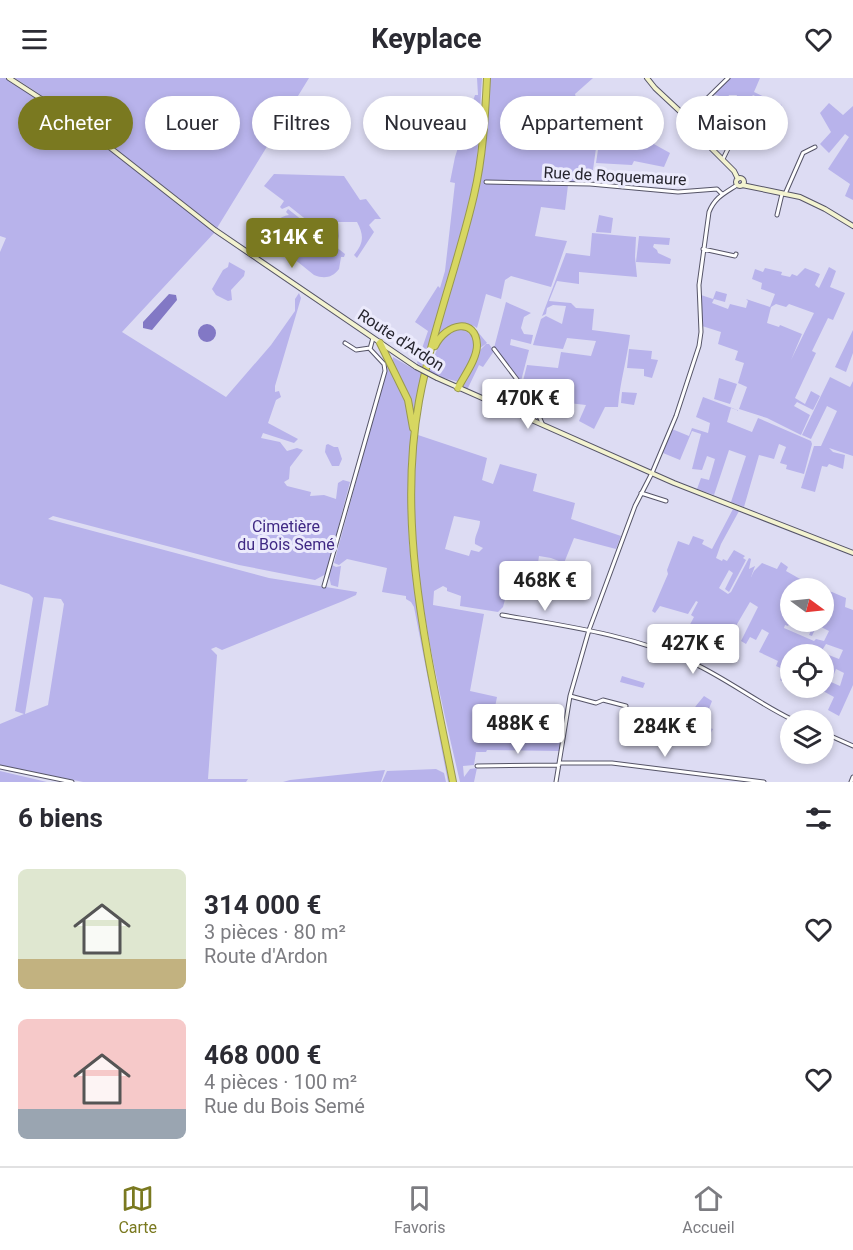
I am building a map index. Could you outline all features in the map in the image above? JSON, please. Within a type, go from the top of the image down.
[{"type":"highway","points":[[411,461],[426,367],[475,194],[483,140],[486,78]]},
{"type":"highway","points":[[419,401],[433,351],[440,338],[447,330],[462,326],[474,334],[477,346],[458,388]]},
{"type":"highway","points":[[380,343],[403,388],[413,423],[411,533],[423,624],[455,782]]},
{"type":"highway","points":[[390,363],[393,355],[396,354]]},
{"type":"street","name":"Route d'Ardon","points":[[9,78],[80,124],[215,230],[416,368],[652,474],[853,553]]},
{"type":"street","points":[[647,78],[676,108]]},
{"type":"street","points":[[710,96],[729,78]]},
{"type":"street","points":[[777,215],[803,153],[814,147]]},
{"type":"street","points":[[712,150],[734,171],[741,184],[809,201],[853,226]]},
{"type":"street","points":[[722,161],[727,150]]},
{"type":"street","name":"Rue de Roquemaure","points":[[486,183],[590,184],[678,192],[717,189],[722,194]]},
{"type":"street","points":[[556,782],[570,696],[589,630],[627,526],[679,409],[699,346],[701,332],[699,285],[710,212],[714,202],[722,194],[741,184]]},
{"type":"street","points":[[703,249],[735,256],[736,254]]},
{"type":"street","points":[[324,586],[385,371],[384,364],[370,348],[374,338]]},
{"type":"street","points":[[345,343],[356,350],[370,348]]},
{"type":"street","points":[[494,349],[531,398],[542,423]]},
{"type":"street","points":[[372,352],[383,350]]},
{"type":"street","points":[[641,493],[666,501]]},
{"type":"street","points":[[502,615],[589,630],[646,645],[694,664],[780,714]]},
{"type":"street","points":[[570,696],[596,703],[603,700],[626,706]]},
{"type":"street","points":[[834,737],[853,746]]},
{"type":"street","points":[[477,766],[628,764],[764,782]]},
{"type":"street","points":[[0,767],[72,782]]},
{"type":"street","points":[[851,782],[853,777]]},
{"type":"green space","name":"Cimetière du Bois Semé","points":[[0,78],[5,78],[35,96],[18,96],[18,150],[111,150],[215,232],[122,332],[226,397],[271,345],[295,311],[295,299],[299,293],[301,298],[275,386],[275,392],[279,391],[281,397],[276,400],[268,423],[298,439],[294,443],[263,433],[261,438],[280,442],[287,451],[297,448],[303,450],[290,467],[289,479],[284,482],[287,486],[311,492],[310,496],[324,495],[336,499],[338,483],[343,480],[350,482],[326,574],[315,580],[239,565],[53,516],[48,519],[269,578],[357,592],[356,595],[343,601],[222,650],[216,647],[211,649],[217,655],[208,779],[248,779],[246,782],[83,782],[0,765],[0,724],[24,714],[15,711],[33,598],[29,594],[0,584],[0,252],[6,238],[0,236]],"holes":[[[44,597],[61,599],[64,604],[48,705],[25,714]]]},
{"type":"green space","points":[[15,78],[309,78],[298,96],[252,96],[252,150],[265,150],[217,228],[116,150],[133,150],[133,96],[41,95]]},
{"type":"green space","points":[[477,78],[482,78],[481,96],[475,96],[478,95]]},
{"type":"green space","points":[[490,78],[593,78],[575,94],[576,96],[500,96],[500,150],[596,150],[593,170],[578,169],[576,185],[568,185],[565,210],[541,207],[535,236],[567,241],[551,287],[511,276],[505,280],[501,299],[486,294],[477,328],[472,325],[487,343],[479,349],[478,341],[463,325],[435,340],[474,206],[481,150],[488,150]]},
{"type":"green space","points":[[729,78],[760,78],[754,92],[763,96],[719,96],[713,94]]},
{"type":"green space","points":[[829,103],[843,115],[853,106],[853,200],[845,196],[850,184],[828,169],[849,137],[845,134],[829,153],[820,144],[831,132],[820,113]]},
{"type":"green space","points":[[457,150],[478,150],[476,177],[467,216],[422,367],[417,363],[428,331],[415,322],[438,286],[440,288],[445,271],[455,183],[450,182]]},
{"type":"green space","points":[[598,150],[664,150],[670,153],[664,167],[634,161],[632,165],[596,163]]},
{"type":"green space","points":[[274,174],[344,176],[360,200],[366,199],[381,219],[375,219],[369,225],[374,232],[357,258],[354,255],[362,239],[357,222],[337,222],[339,236],[337,244],[326,235],[331,229],[318,219],[313,225],[289,206],[282,209],[280,207],[284,201],[264,186]]},
{"type":"green space","points":[[288,209],[345,254],[341,257],[339,269],[334,274],[324,277],[314,275],[273,242],[272,228],[276,221],[289,215],[286,212]]},
{"type":"green space","points":[[599,215],[613,218],[611,233],[596,232]]},
{"type":"green space","points":[[592,233],[636,237],[637,277],[579,272],[579,284],[557,281],[549,301],[571,303],[576,308],[594,309],[592,330],[630,335],[618,407],[605,407],[594,429],[579,421],[586,405],[533,399],[523,381],[527,365],[558,368],[561,352],[591,356],[596,341],[567,338],[563,349],[533,345],[541,319],[546,316],[562,324],[566,306],[553,305],[547,308],[546,314],[542,316],[566,253],[590,256]]},
{"type":"green space","points":[[639,236],[670,238],[669,245],[654,244],[653,247],[658,253],[671,259],[670,264],[636,262]]},
{"type":"green space","points":[[229,262],[245,271],[244,276],[231,290],[232,300],[228,301],[216,295],[212,289],[223,270],[228,267]]},
{"type":"green space","points":[[829,267],[836,271],[830,287],[845,293],[833,320],[828,318],[812,351],[816,353],[795,398],[805,404],[811,391],[820,396],[813,410],[797,402],[794,406],[810,415],[801,435],[767,418],[739,409],[747,387],[738,383],[744,363],[735,360],[738,351],[718,344],[721,332],[702,326],[701,295],[713,299],[716,291],[727,294],[725,302],[714,299],[712,303],[728,309],[730,304],[746,308],[748,301],[746,299],[770,307],[775,294],[761,289],[762,283],[752,279],[755,269],[763,272],[765,268],[782,272],[781,275],[790,277],[792,274],[797,276],[805,268],[820,274],[815,285],[819,288]],"holes":[[[776,304],[786,307],[789,304],[814,313],[791,360],[802,334],[780,325],[779,327],[767,323],[771,307]]]},
{"type":"green space","points":[[506,302],[531,313],[524,317],[521,328],[524,334],[533,335],[531,344],[511,339],[510,345],[529,350],[521,381],[494,348]]},
{"type":"green space","points":[[460,329],[473,338],[474,345],[473,353],[459,382],[440,377],[429,371],[440,341],[446,334]]},
{"type":"green space","points":[[853,330],[853,353],[846,372],[835,367]]},
{"type":"green space","points":[[489,344],[494,351],[483,367],[479,365],[467,390],[462,387],[478,352]]},
{"type":"green space","points":[[629,349],[652,351],[651,359],[658,360],[652,378],[644,376],[644,369],[627,368]]},
{"type":"green space","points":[[393,357],[422,374],[414,421],[392,362]]},
{"type":"green space","points":[[388,364],[404,396],[409,417],[411,436],[408,471],[409,543],[418,609],[451,782],[448,782],[414,607],[406,596],[382,592],[387,568],[347,559],[339,565],[334,563]]},
{"type":"green space","points":[[830,377],[850,387],[853,381],[853,456],[829,448],[833,452],[845,455],[843,469],[829,464],[827,467],[822,466],[815,492],[801,488],[814,446],[821,446],[837,411],[827,406],[811,439],[802,435]]},
{"type":"green space","points":[[719,378],[737,384],[730,404],[714,399]]},
{"type":"green space","points":[[622,392],[637,393],[634,405],[621,403]]},
{"type":"green space","points":[[703,397],[740,411],[731,408],[727,422],[752,432],[758,418],[811,441],[804,474],[786,469],[787,465],[780,463],[786,447],[779,444],[774,459],[759,455],[744,507],[731,502],[746,456],[729,450],[714,495],[697,489],[701,478],[709,480],[715,459],[707,456],[702,470],[692,469],[701,434],[692,431],[680,460],[663,453],[672,429],[689,436],[692,428],[708,433],[710,423],[696,417]]},
{"type":"green space","points":[[418,435],[487,458],[482,480],[493,484],[500,464],[537,474],[533,491],[575,503],[571,519],[621,536],[616,549],[574,538],[564,563],[539,556],[538,563],[561,570],[556,586],[513,577],[515,570],[513,569],[511,579],[506,586],[508,588],[503,607],[498,612],[460,606],[461,596],[447,591],[447,588],[443,586],[434,591],[433,605],[484,614],[470,691],[497,697],[491,727],[495,728],[495,737],[561,740],[560,751],[487,750],[476,752],[474,765],[463,766],[464,777],[470,769],[477,768],[474,782],[460,782],[430,643],[420,586],[414,528],[415,450]],"holes":[[[454,516],[480,521],[475,541],[475,544],[483,548],[479,552],[471,550],[469,556],[445,549]]]},
{"type":"green space","points":[[328,444],[338,447],[342,459],[339,466],[332,466],[325,452]]},
{"type":"green space","points":[[733,509],[739,511],[716,558],[727,561],[734,550],[745,556],[743,558],[746,560],[729,592],[725,589],[733,573],[729,570],[719,588],[728,594],[731,592],[749,558],[751,559],[749,569],[755,566],[751,577],[762,563],[777,569],[781,562],[788,567],[786,571],[798,578],[780,578],[780,632],[793,632],[814,641],[816,639],[824,641],[828,632],[834,632],[834,593],[846,598],[845,607],[853,610],[853,685],[839,716],[834,713],[834,710],[828,710],[834,698],[834,683],[840,686],[844,673],[836,669],[834,674],[834,657],[839,659],[843,650],[834,647],[834,644],[780,644],[780,668],[776,666],[778,661],[759,652],[769,633],[762,629],[756,640],[750,637],[746,644],[741,641],[758,607],[750,602],[730,636],[721,632],[713,647],[705,643],[694,662],[686,658],[697,635],[687,630],[698,602],[696,601],[688,614],[660,606],[655,613],[652,611],[668,574],[667,570],[678,541],[689,545],[693,536],[704,540],[702,544],[712,549]]},
{"type":"green space","points":[[332,565],[341,566],[338,587],[331,585],[329,576]]},
{"type":"green space","points":[[622,676],[645,683],[643,688],[620,682]]},
{"type":"green space","points":[[704,696],[712,701],[703,724],[689,718]]},
{"type":"green space","points":[[688,721],[713,729],[707,740],[684,738]]},
{"type":"green space","points":[[436,769],[444,773],[446,782],[382,782],[387,771]]},
{"type":"green space","points":[[385,770],[381,782],[283,782],[290,780]]},
{"type":"green space","points":[[0,771],[47,782],[0,782]]},
{"type":"shaded area","points":[[169,294],[176,295],[177,300],[152,330],[143,328],[143,322]]},
{"type":"shaded area","points":[[203,324],[211,324],[216,329],[214,340],[203,342],[198,337],[198,329]]}]
